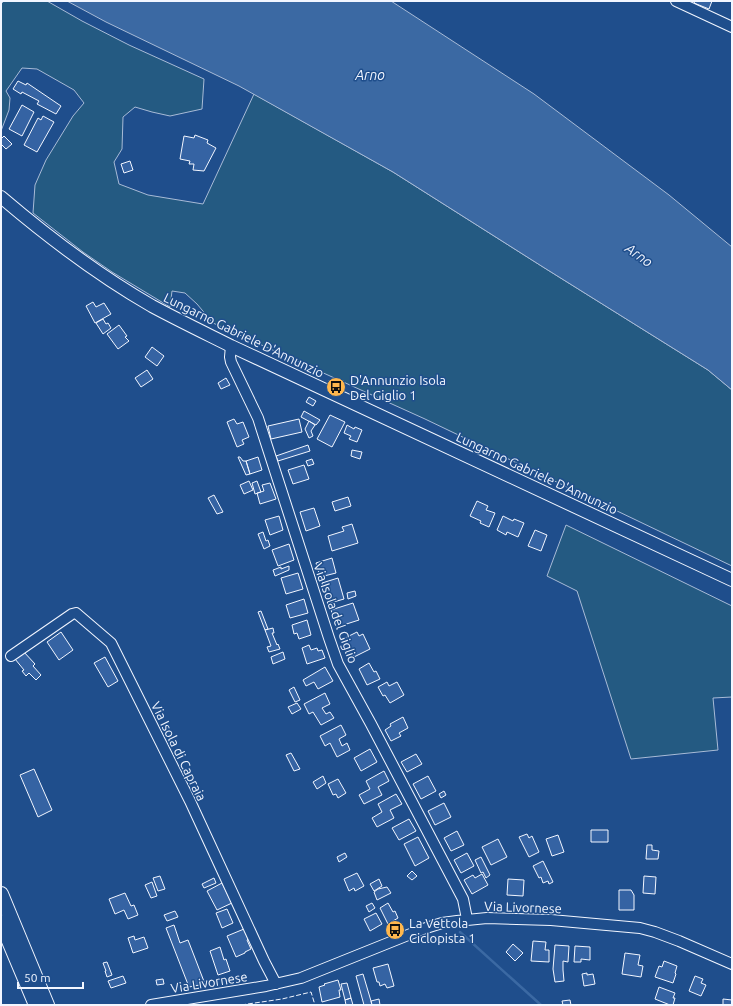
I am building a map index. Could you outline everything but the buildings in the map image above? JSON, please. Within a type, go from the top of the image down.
[{"type":"highway","points":[[1,894],[47,1005]]},
{"type":"highway","points":[[1,922],[36,1005]]},
{"type":"main road","name":"Lungarno Gabriele D'Annunzio","points":[[1,197],[34,225],[104,276],[152,306],[231,346],[732,580]]},
{"type":"street","points":[[676,1],[732,27]]},
{"type":"street","name":"Via Isola del Giglio","points":[[231,346],[231,362],[258,418],[328,638],[338,664],[464,899],[467,920]]},
{"type":"street","name":"Via Isola di Capraia","points":[[11,656],[76,612],[111,642],[190,801],[276,984]]},
{"type":"street","name":"Via Livornese","points":[[151,1005],[276,984],[312,974],[423,929],[442,923],[495,918],[551,920],[640,928],[679,940],[732,964]]},
{"type":"shaded area","points":[[4,1],[47,1],[129,45],[204,79],[202,109],[170,116],[135,107],[123,117],[122,149],[114,162],[119,184],[148,195],[203,204],[254,94],[393,172],[708,370],[732,390],[732,566],[425,419],[213,323],[197,304],[185,293],[172,291],[170,307],[112,272],[83,252],[33,213],[35,185],[46,160],[73,116],[84,103],[74,90],[37,69],[22,68],[6,91],[10,98],[9,110],[1,131],[1,4]]},
{"type":"shaded area","points":[[566,525],[732,606],[732,697],[713,698],[718,750],[631,759],[577,591],[547,576]]},
{"type":"water","name":"Arno","points":[[67,1],[391,1],[534,94],[669,195],[732,247],[732,390],[708,370],[393,172],[239,86],[106,22]]},
{"type":"waterway","points":[[460,932],[541,1005]]},
{"type":"fence","points":[[241,1005],[282,999],[311,992],[315,1005]]},
{"type":"place","name":"D'Annunzio Isola Del Giglio 1","points":[[336,387]]},
{"type":"place","name":"La Vettola Ciclopista 1","points":[[395,930]]}]
